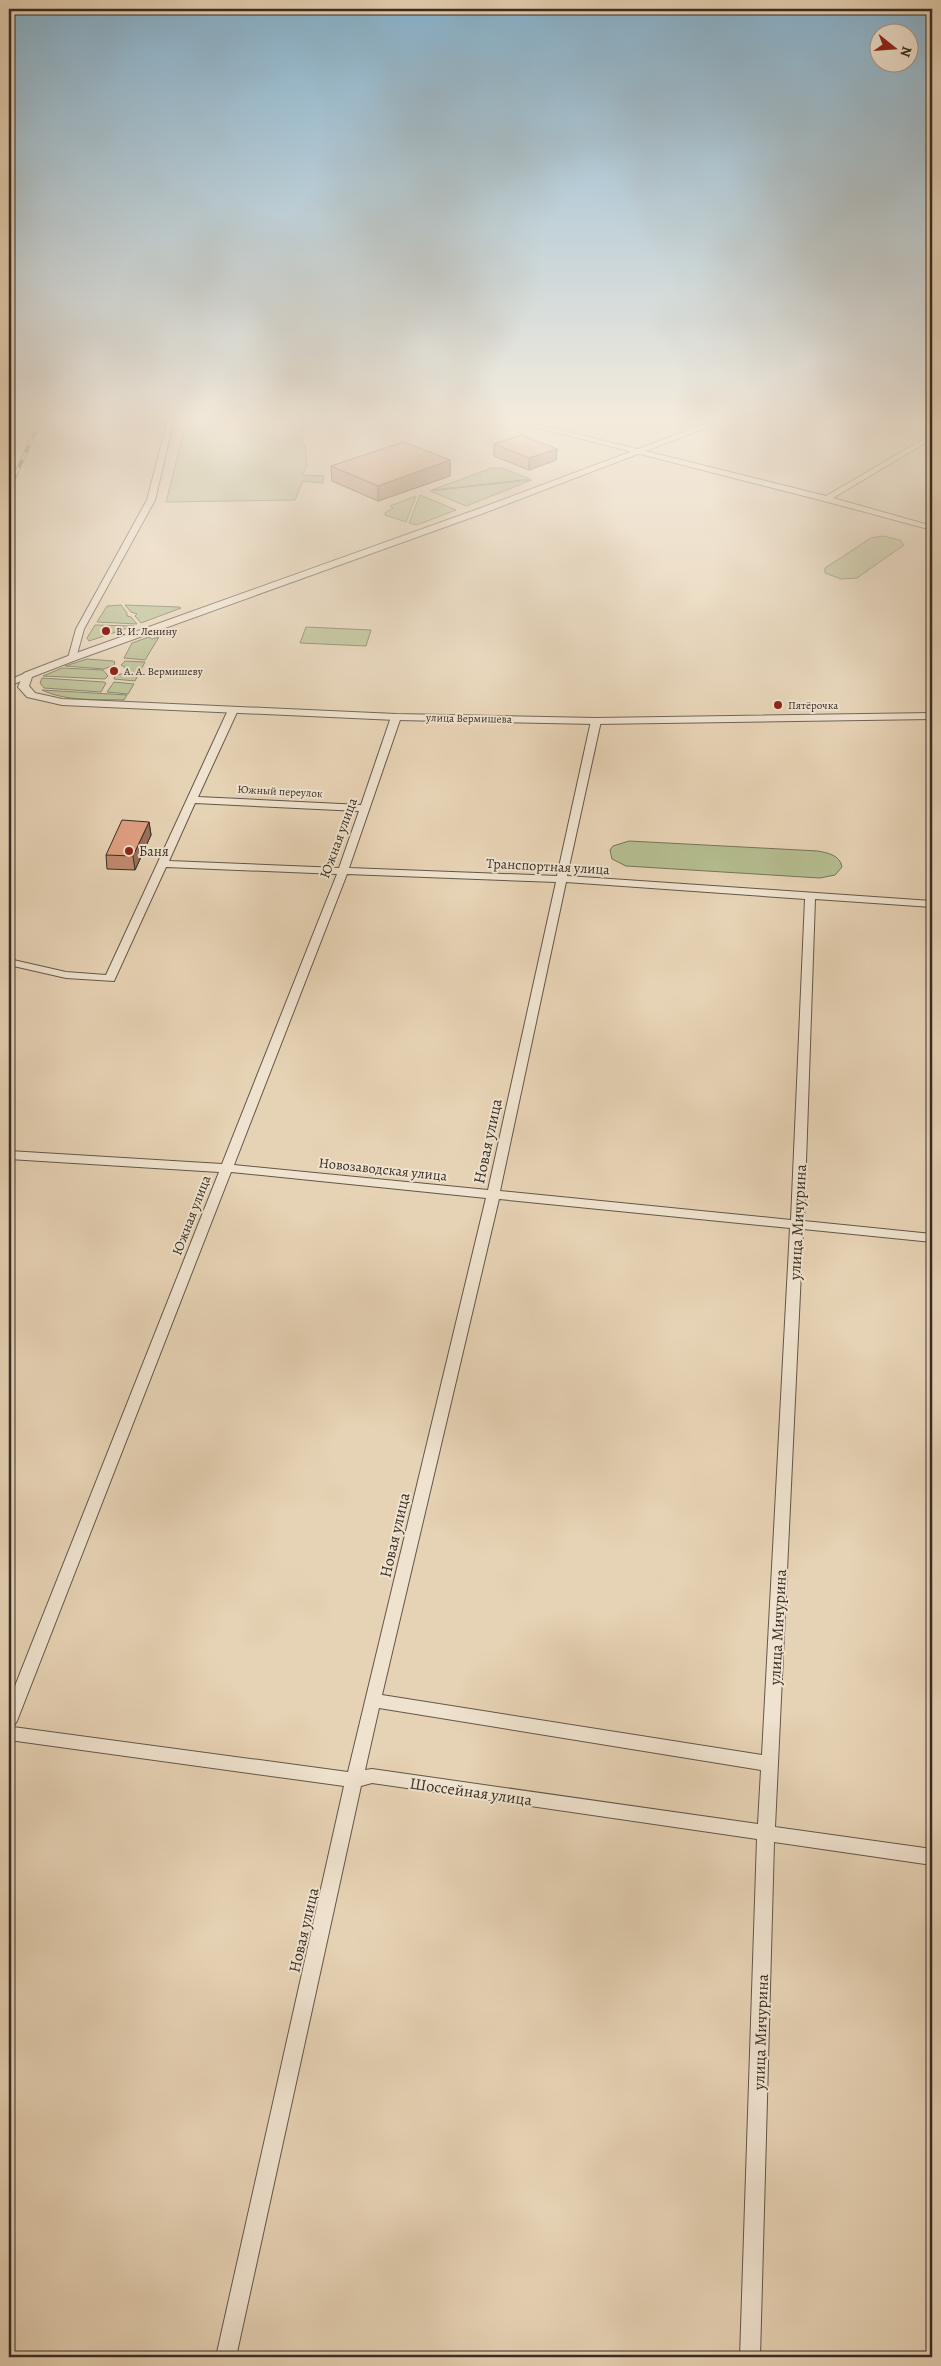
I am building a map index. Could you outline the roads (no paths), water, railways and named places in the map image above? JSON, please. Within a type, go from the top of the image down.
[{"type":"street","points":[[72,658],[80,629],[134,529]]},
{"type":"street","points":[[9,682],[430,529]]},
{"type":"street","name":"улица Вермишева","points":[[28,675],[23,687],[32,695],[45,700],[233,710],[396,717],[596,721],[932,716]]},
{"type":"street","points":[[9,962],[66,975],[110,979],[233,710]]},
{"type":"street","name":"Южная улица","points":[[9,1721],[343,871],[396,717]]},
{"type":"street","name":"Новая улица","points":[[226,2357],[354,1780],[493,1196],[596,721]]},
{"type":"street","name":"Южный переулок","points":[[193,800],[365,808]]},
{"type":"street","name":"Транспортная улица","points":[[162,864],[561,879],[932,904]]},
{"type":"street","name":"улица Мичурина","points":[[750,2357],[766,1834],[797,1226],[810,897]]},
{"type":"street","name":"Новозаводская улица","points":[[9,1155],[226,1168],[493,1196],[932,1238]]},
{"type":"street","points":[[374,1700],[770,1764]]},
{"type":"street","name":"Шоссейная улица","points":[[9,1733],[354,1780],[372,1776],[932,1857]]},
{"type":"place","name":"В. И. Ленину","points":[[106,631]]},
{"type":"place","name":"А. А. Вермишеву","points":[[114,671]]},
{"type":"place","name":"Пятёрочка","points":[[778,705]]},
{"type":"place","name":"Баня","points":[[129,851]]}]
